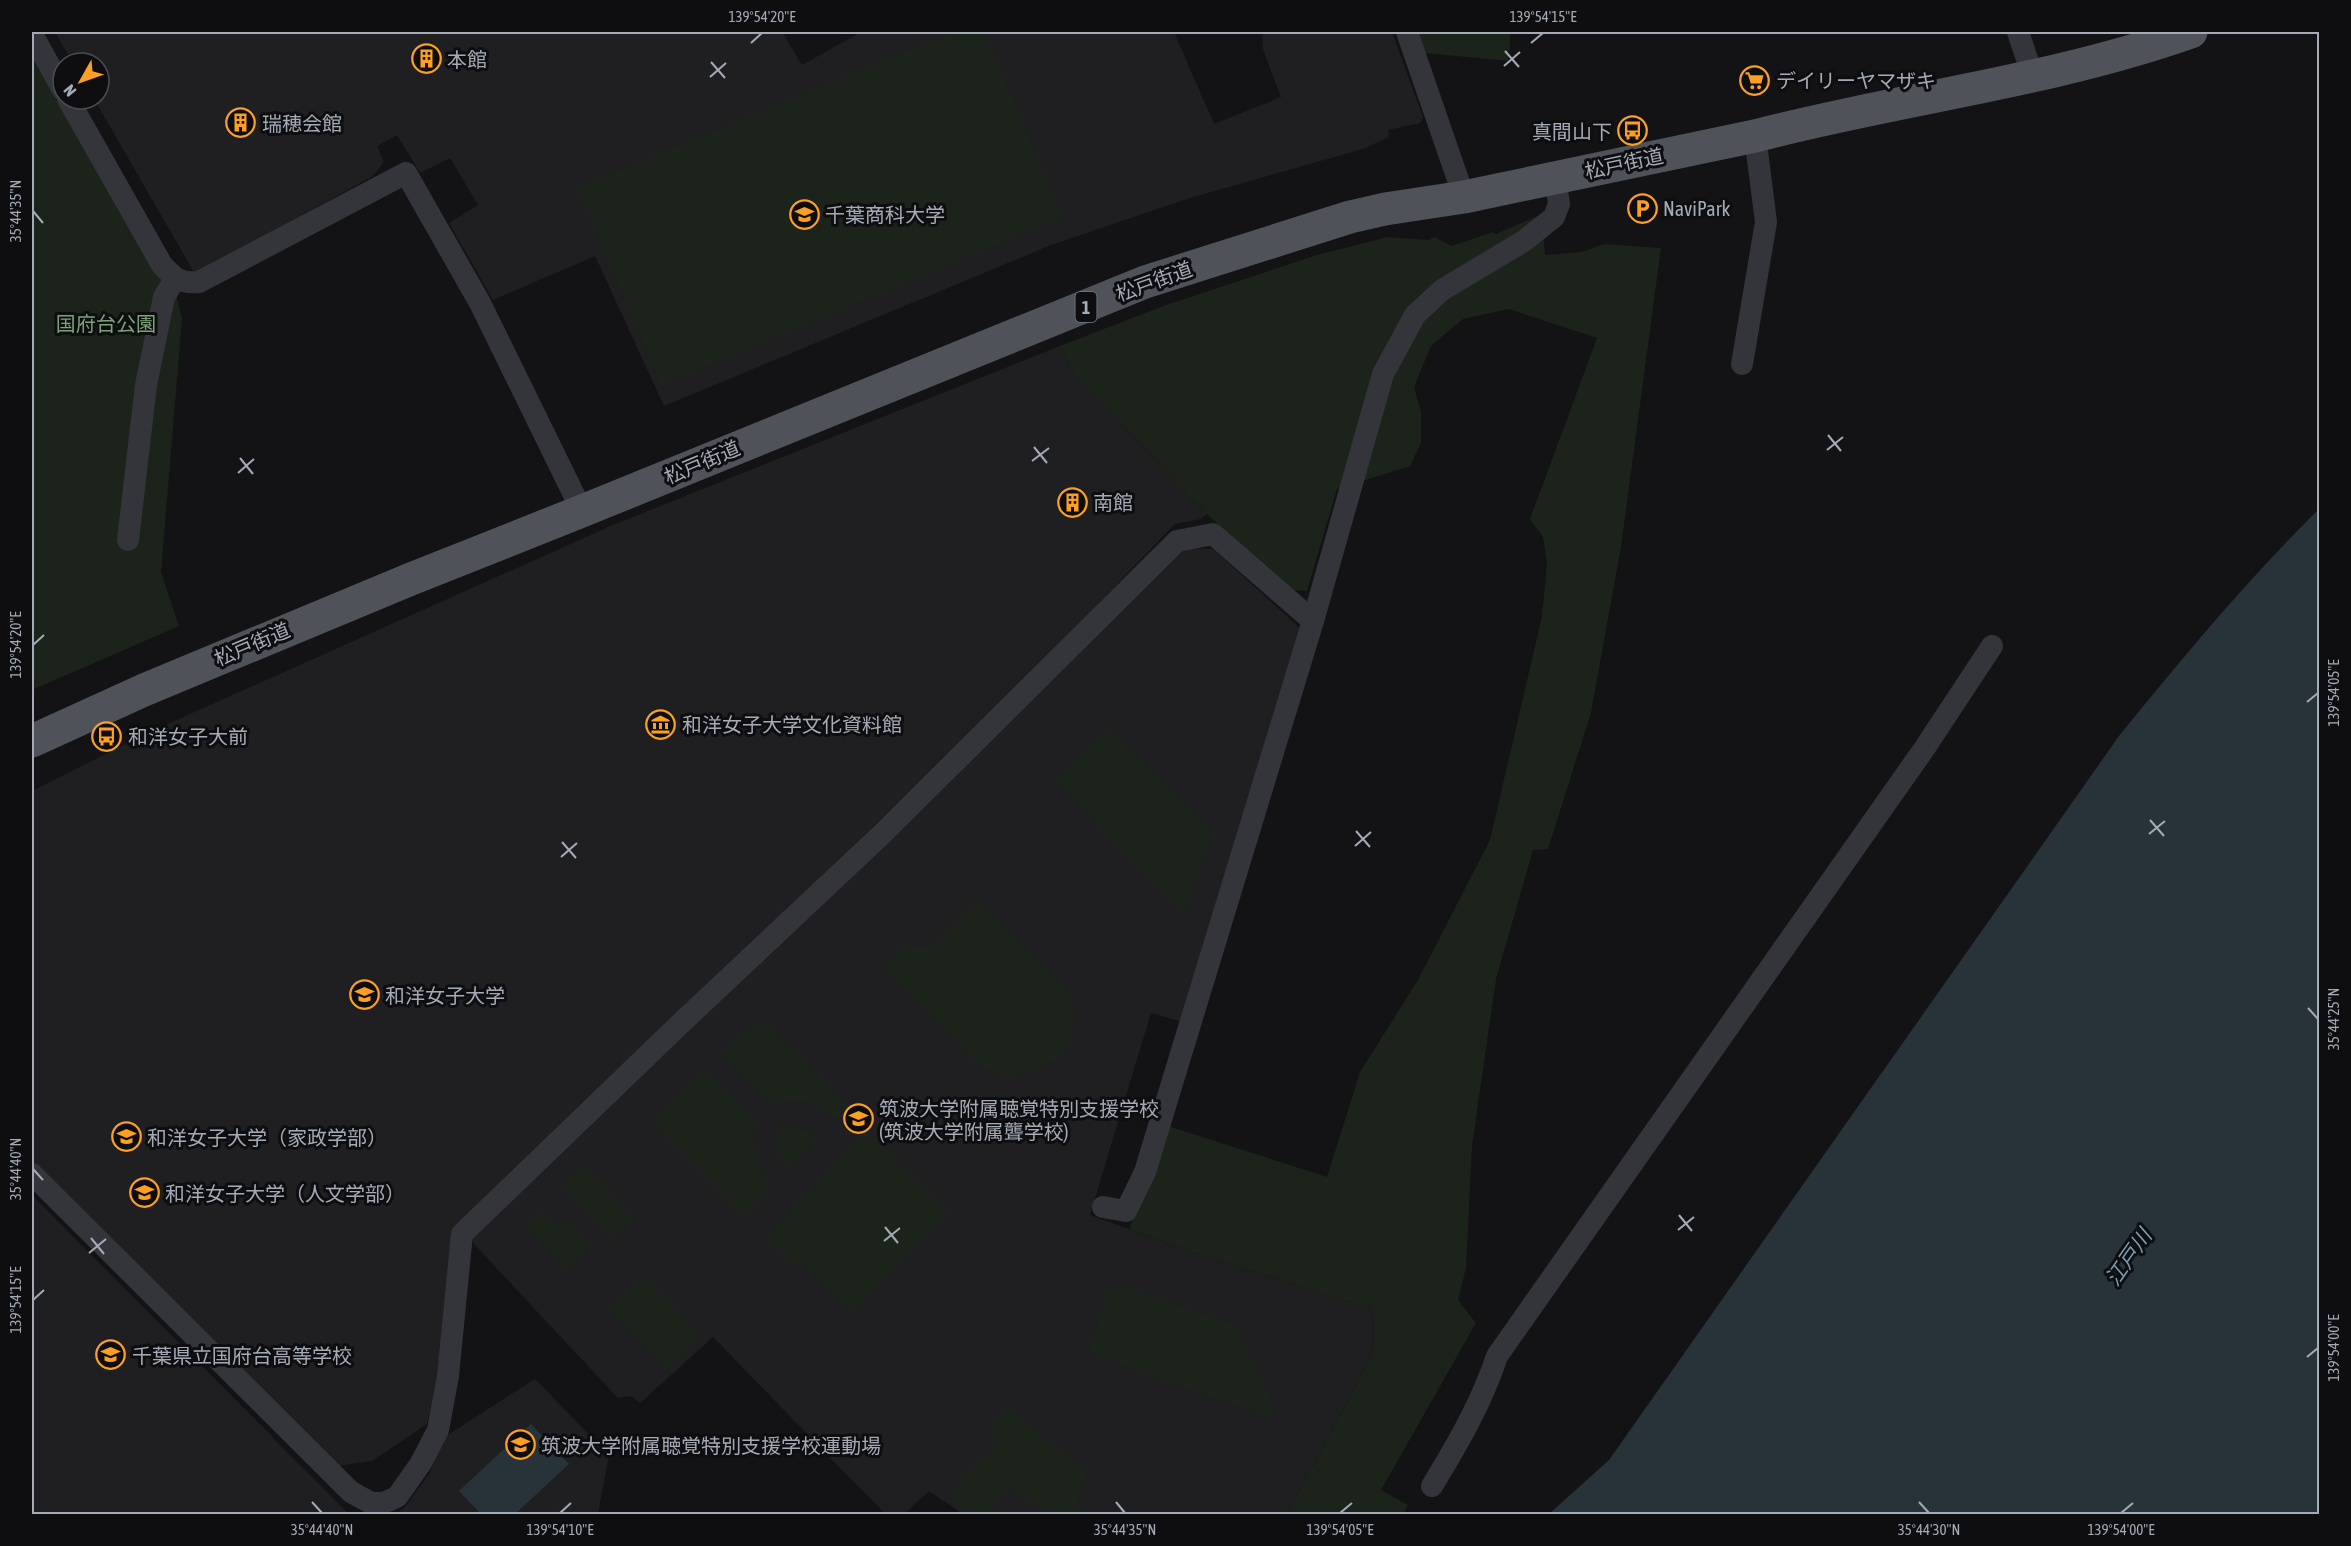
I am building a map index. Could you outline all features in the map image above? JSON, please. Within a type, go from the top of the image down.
[{"type":"main road","name":"松戸街道","points":[[32,741],[228,654],[1145,282],[1385,208],[1464,197],[1755,136],[1799,124],[2033,77],[2105,60],[2191,32]]},
{"type":"street","points":[[1407,32],[1464,197]]},
{"type":"street","points":[[2018,32],[2033,77]]},
{"type":"street","points":[[32,34],[51,68]]},
{"type":"street","points":[[75,111],[162,265],[175,279],[186,284],[199,282],[406,173],[480,303],[582,512]]},
{"type":"street","points":[[1742,364],[1766,222],[1755,136]]},
{"type":"street","points":[[1103,1207],[1126,1211],[1145,1172],[1313,621],[1383,374],[1415,315],[1442,290],[1524,241],[1554,217],[1559,204],[1555,177]]},
{"type":"street","points":[[128,540],[146,385],[164,297],[175,279]]},
{"type":"street","points":[[32,1174],[351,1492],[371,1509],[397,1497],[421,1463],[438,1430],[448,1376],[462,1234],[679,1024],[881,835],[1177,541],[1213,534],[1313,621]]},
{"type":"street","points":[[1432,1486],[1485,1388],[1497,1356],[1924,749],[1992,646]]},
{"type":"shaded area","name":"千葉商科大学","points":[[55,32],[782,32],[802,65],[861,32],[1174,32],[1214,124],[1281,97],[1263,49],[1262,32],[1392,32],[1423,117],[1420,123],[1388,130],[1389,137],[1363,149],[1190,198],[1051,245],[664,406],[595,256],[493,300],[449,223],[478,205],[450,158],[420,173],[397,135],[377,146],[384,162],[373,176],[195,274],[101,111],[111,111],[111,51],[66,51]]},
{"type":"shaded area","name":"和洋女子大学","points":[[1060,346],[1075,375],[1207,514],[1201,519],[1175,524],[1042,662],[871,829],[454,1227],[439,1373],[427,1424],[372,1461],[336,1466],[32,1161],[32,791],[143,735],[613,525]]},
{"type":"shaded area","name":"筑波大学附属聴覚特別支援学校 (筑波大学附属聾学校)","points":[[1182,548],[1213,549],[1301,629],[1182,1022],[1151,1013],[1090,1215],[1189,1251],[1373,1309],[1374,1352],[1287,1514],[963,1514],[929,1491],[904,1514],[885,1514],[713,1337],[640,1403],[631,1396],[618,1398],[473,1243],[473,1238]]},
{"type":"shaded area","name":"千葉県立国府台高等学校","points":[[32,1195],[349,1514],[32,1514]]},
{"type":"shaded area","name":"筑波大学附属聴覚特別支援学校運動場","points":[[535,1379],[609,1455],[598,1514],[396,1514],[405,1507],[430,1473],[443,1438]]},
{"type":"green space","points":[[953,32],[984,32],[1062,217],[661,385],[578,188]]},
{"type":"green space","points":[[1417,32],[1511,32],[1508,61],[1425,53]]},
{"type":"green space","name":"国府台公園","points":[[32,37],[51,70],[51,111],[75,111],[172,279],[182,319],[161,572],[179,626],[32,690]]},
{"type":"green space","points":[[1542,214],[1545,255],[1582,252],[1604,244],[1661,248],[1621,547],[1591,713],[1548,849],[1533,850],[1496,979],[1472,1146],[1466,1268],[1458,1300],[1476,1323],[1381,1490],[1408,1505],[1404,1514],[1287,1514],[1374,1352],[1373,1309],[1189,1251],[1129,1229],[1168,1126],[1327,1177],[1360,1072],[1418,980],[1490,840],[1542,616],[1547,564],[1543,537],[1530,519],[1597,338],[1509,309],[1463,319],[1431,346],[1414,387],[1421,412],[1421,443],[1410,466],[1337,489],[1307,591],[1291,590],[1207,514],[1075,375],[1060,346],[1166,305],[1317,255],[1388,237],[1429,240],[1434,237],[1452,246],[1493,232],[1496,234]]},
{"type":"green space","points":[[1107,729],[1212,833],[1184,912],[1055,780]]},
{"type":"green space","points":[[977,901],[1073,997],[1074,1013],[1070,1044],[1061,1055],[1034,1072],[1004,1076],[980,1066],[883,968],[904,945],[929,949]]},
{"type":"green space","points":[[757,1021],[765,1022],[849,1107],[835,1118],[807,1102],[776,1101],[764,1097],[726,1059],[726,1051]]},
{"type":"green space","points":[[706,1070],[755,1120],[753,1138],[755,1155],[773,1185],[743,1216],[653,1123]]},
{"type":"green space","points":[[793,1125],[820,1138],[789,1168],[776,1149],[776,1139],[781,1127]]},
{"type":"green space","points":[[868,1131],[900,1161],[797,1267],[766,1237]]},
{"type":"green space","points":[[900,1164],[949,1213],[852,1312],[802,1264]]},
{"type":"green space","points":[[582,1165],[633,1218],[613,1237],[562,1184]]},
{"type":"green space","points":[[541,1211],[553,1225],[567,1222],[591,1246],[568,1270],[526,1227]]},
{"type":"green space","points":[[644,1277],[701,1336],[668,1369],[610,1310]]},
{"type":"green space","points":[[1124,1286],[1233,1325],[1266,1389],[1275,1419],[1089,1353],[1109,1290]]},
{"type":"green space","points":[[1009,1408],[1070,1460],[1086,1470],[1075,1506],[1093,1514],[1051,1514],[1009,1486],[986,1514],[974,1514],[949,1498],[963,1477],[999,1443],[988,1428]]},
{"type":"water","name":"江戸川","points":[[2319,509],[2319,1514],[1549,1514],[1609,1460],[2119,736],[2266,563]]},
{"type":"water","points":[[531,1424],[569,1464],[515,1514],[481,1514],[459,1491]]},
{"type":"place","name":"本館","points":[[426,59]]},
{"type":"place","name":"デイリーヤマザキ","points":[[1755,80]]},
{"type":"place","name":"瑞穂会館","points":[[241,123]]},
{"type":"place","name":"真間山下","points":[[1633,131]]},
{"type":"place","name":"NaviPark","points":[[1642,208]]},
{"type":"place","name":"千葉商科大学","points":[[804,214]]},
{"type":"place","name":"南館","points":[[1072,502]]},
{"type":"place","name":"和洋女子大学文化資料館","points":[[661,724]]},
{"type":"place","name":"和洋女子大前","points":[[107,736]]},
{"type":"place","name":"和洋女子大学","points":[[364,995]]},
{"type":"place","name":"筑波大学附属聴覚特別支援学校 (筑波大学附属聾学校)","points":[[858,1119]]},
{"type":"place","name":"和洋女子大学（家政学部）","points":[[126,1137]]},
{"type":"place","name":"和洋女子大学（人文学部）","points":[[144,1193]]},
{"type":"place","name":"千葉県立国府台高等学校","points":[[111,1355]]},
{"type":"place","name":"筑波大学附属聴覚特別支援学校運動場","points":[[520,1445]]}]
